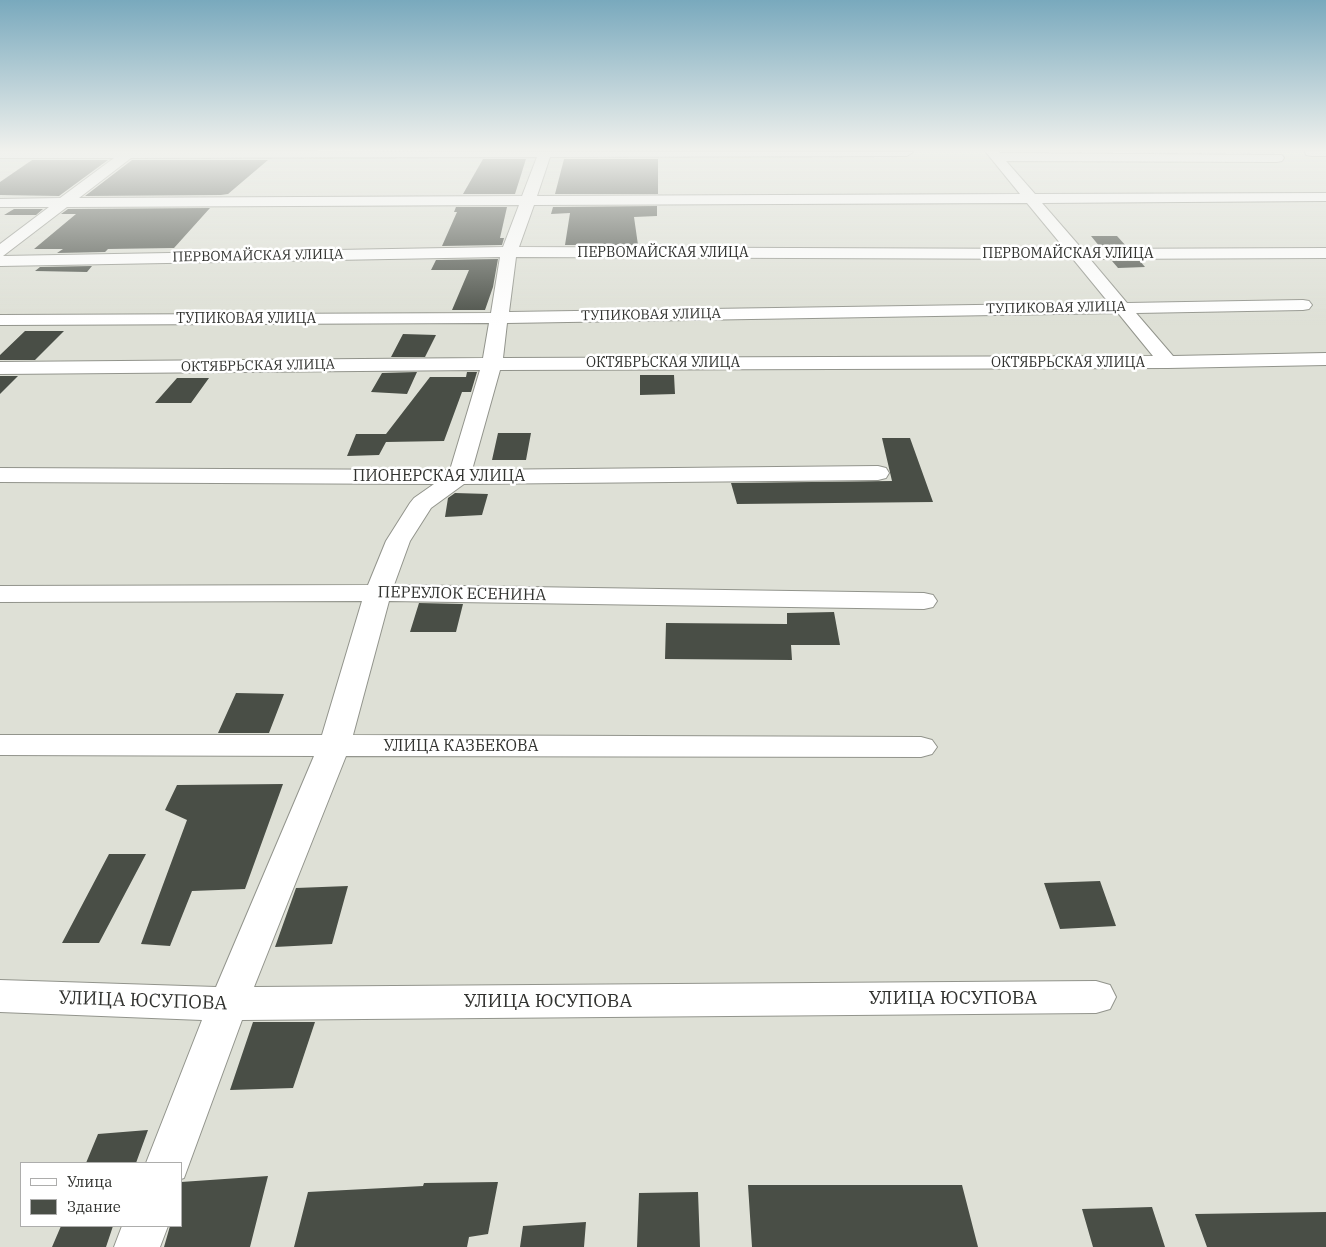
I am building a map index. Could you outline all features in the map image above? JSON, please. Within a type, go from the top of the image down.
[{"type":"street","points":[[0,252],[54,209]]},
{"type":"street","points":[[168,1162],[228,1004],[334,746],[378,593],[398,542],[422,503],[460,477],[492,364],[509,252],[524,209]]},
{"type":"street","points":[[1040,209],[1168,362]]},
{"type":"street","name":"ПЕРВОМАЙСКАЯ УЛИЦА","points":[[0,261],[509,252],[1077,254],[1326,252]]},
{"type":"street","name":"ТУПИКОВАЯ УЛИЦА","points":[[0,320],[500,318],[1303,305]]},
{"type":"street","name":"ОКТЯБРЬСКАЯ УЛИЦА","points":[[0,368],[1168,362],[1326,359]]},
{"type":"street","name":"ПИОНЕРСКАЯ УЛИЦА","points":[[0,475],[460,477],[878,473]]},
{"type":"street","name":"ПЕРЕУЛОК ЕСЕНИНА","points":[[0,594],[378,593],[924,601]]},
{"type":"street","name":"УЛИЦА КАЗБЕКОВА","points":[[0,745],[921,747]]},
{"type":"street","name":"УЛИЦА ЮСУПОВА","points":[[0,996],[228,1004],[1096,997]]},
{"type":"street","points":[[137,1247],[145,1227]]},
{"type":"building","points":[[14,209],[43,209],[36,215],[4,215]]},
{"type":"building","points":[[68,209],[209,209],[174,248],[108,249],[105,252],[57,253],[63,249],[34,249],[76,214],[61,214]]},
{"type":"building","points":[[455,209],[507,209],[500,238],[504,238],[502,245],[442,246],[457,212],[454,212]]},
{"type":"building","points":[[552,209],[657,209],[657,216],[634,217],[638,245],[565,245],[570,213],[551,214]]},
{"type":"building","points":[[1091,236],[1117,236],[1127,247],[1100,247]]},
{"type":"building","points":[[498,259],[493,287],[485,310],[452,310],[469,270],[431,270],[436,260]]},
{"type":"building","points":[[1112,261],[1140,261],[1145,267],[1118,268]]},
{"type":"building","points":[[92,266],[87,272],[35,271],[40,267]]},
{"type":"building","points":[[25,331],[64,331],[35,360],[0,360],[0,355]]},
{"type":"building","points":[[403,334],[436,335],[425,357],[391,357]]},
{"type":"building","points":[[417,372],[407,394],[371,392],[382,373]]},
{"type":"building","points":[[467,372],[477,372],[471,392],[462,392],[444,441],[386,442],[379,455],[347,456],[356,434],[386,434],[430,377],[466,377]]},
{"type":"building","points":[[640,375],[674,375],[675,394],[640,395]]},
{"type":"building","points":[[0,376],[18,376],[0,394]]},
{"type":"building","points":[[177,378],[209,378],[191,403],[155,403]]},
{"type":"building","points":[[498,433],[531,433],[526,460],[492,460]]},
{"type":"building","points":[[882,438],[910,438],[933,502],[737,504],[731,483],[892,481]]},
{"type":"building","points":[[455,493],[488,494],[482,515],[445,517],[448,498]]},
{"type":"building","points":[[419,603],[463,604],[456,632],[410,632]]},
{"type":"building","points":[[834,612],[840,645],[791,645],[792,660],[665,659],[666,623],[787,624],[787,613]]},
{"type":"building","points":[[236,693],[284,694],[269,733],[218,733]]},
{"type":"building","points":[[283,784],[245,889],[192,891],[170,946],[141,944],[187,820],[165,810],[177,785]]},
{"type":"building","points":[[109,854],[146,854],[99,943],[62,943]]},
{"type":"building","points":[[1100,881],[1116,926],[1060,929],[1044,883]]},
{"type":"building","points":[[348,886],[332,944],[275,947],[296,888]]},
{"type":"building","points":[[253,1022],[315,1022],[293,1088],[230,1090]]},
{"type":"building","points":[[148,1130],[136,1162],[86,1162],[98,1134]]},
{"type":"building","points":[[268,1176],[250,1247],[164,1247],[170,1227],[182,1227],[182,1182]]},
{"type":"building","points":[[498,1182],[488,1234],[469,1237],[467,1247],[294,1247],[308,1192],[423,1186],[424,1183]]},
{"type":"building","points":[[748,1185],[962,1185],[978,1247],[752,1247]]},
{"type":"building","points":[[698,1192],[700,1247],[637,1247],[639,1193]]},
{"type":"building","points":[[1152,1207],[1165,1247],[1093,1247],[1082,1209]]},
{"type":"building","points":[[1326,1212],[1326,1247],[1207,1247],[1195,1214]]},
{"type":"building","points":[[586,1222],[584,1247],[520,1247],[523,1226]]},
{"type":"building","points":[[61,1227],[113,1227],[106,1247],[52,1247]]}]
